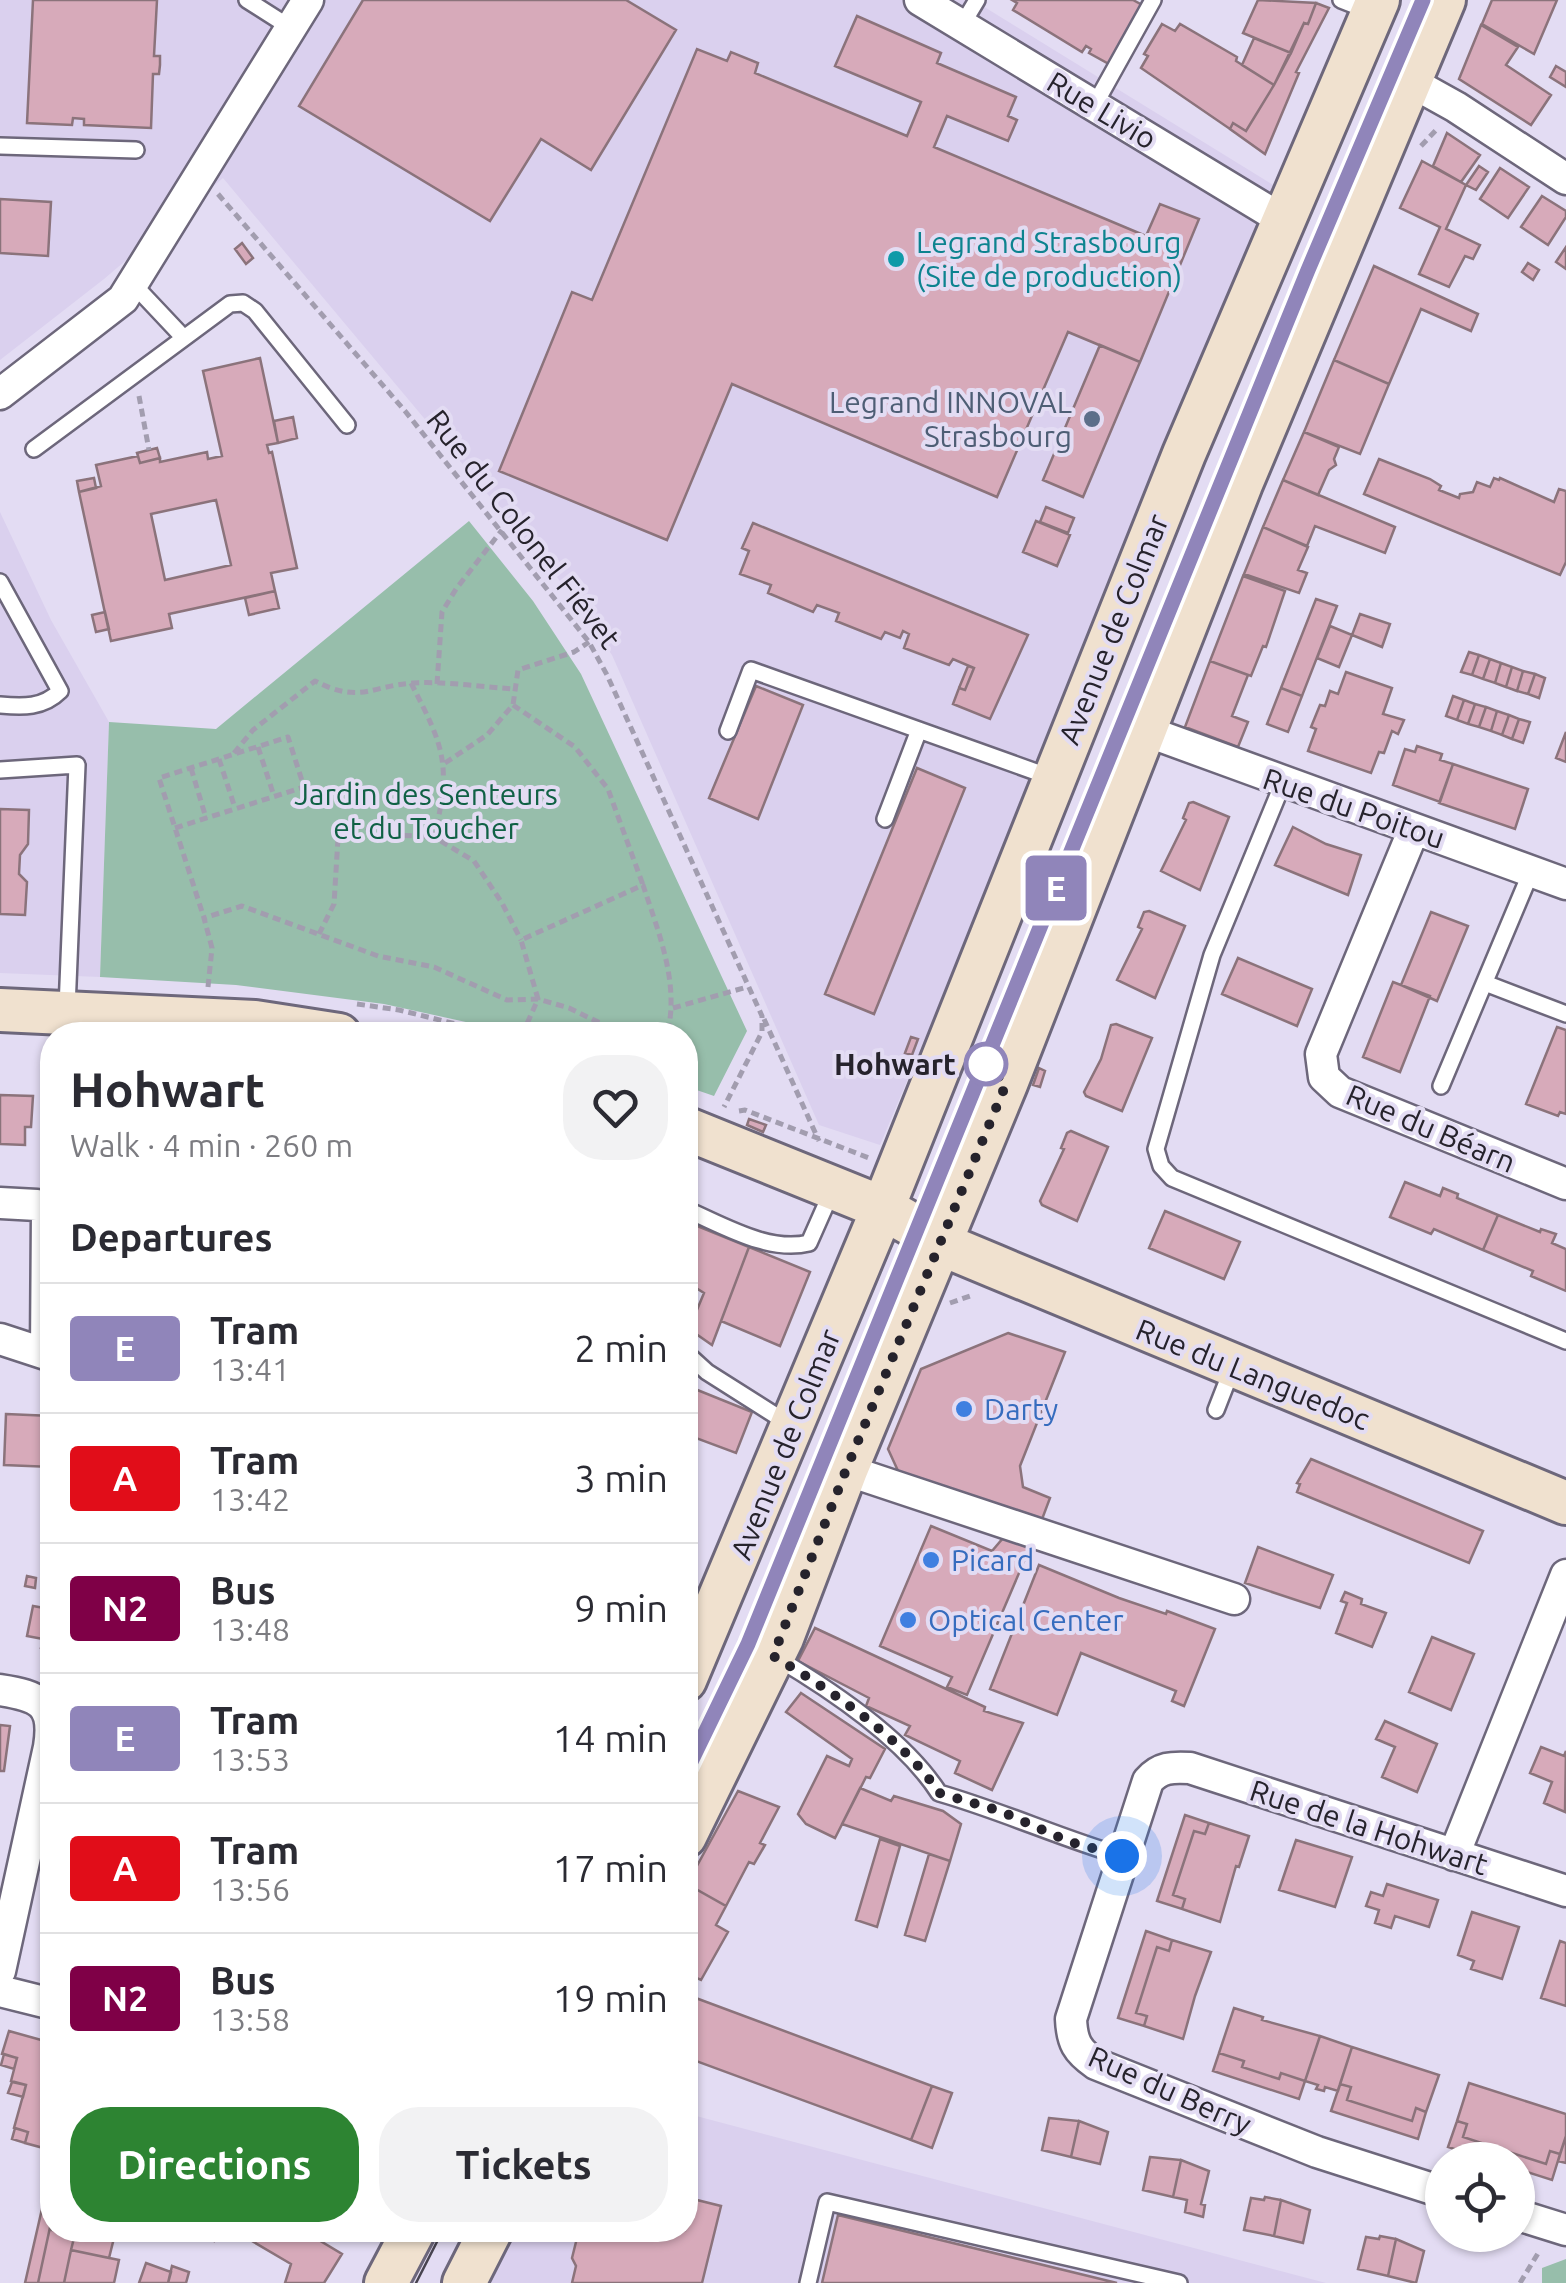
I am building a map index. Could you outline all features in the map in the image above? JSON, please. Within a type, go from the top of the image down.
[{"type":"main road","points":[[698,1809],[773,1656],[1006,1084],[1256,447],[1444,0]]},
{"type":"main road","name":"Avenue de Colmar","points":[[698,1649],[883,1208],[1184,454],[1355,56],[1364,4]]},
{"type":"main road","points":[[1355,56],[1411,82]]},
{"type":"main road","points":[[0,1010],[255,1022]]},
{"type":"main road","points":[[698,1116],[942,1240]]},
{"type":"main road","name":"Rue du Languedoc","points":[[942,1240],[994,1266],[1566,1504]]},
{"type":"main road","points":[[386,2283],[408,2242]]},
{"type":"main road","points":[[464,2283],[485,2242]]},
{"type":"street","points":[[0,394],[114,306],[134,285],[308,0]]},
{"type":"street","name":"Rue Livio","points":[[920,0],[969,13],[1094,106],[1283,220]]},
{"type":"street","points":[[1411,82],[1566,179]]},
{"type":"street","name":"Rue du Poitou","points":[[1143,730],[1566,884]]},
{"type":"street","name":"Rue du Béarn","points":[[1414,829],[1321,1054],[1324,1077],[1340,1092],[1566,1184]]},
{"type":"street","points":[[0,1204],[40,1206]]},
{"type":"street","points":[[0,1339],[40,1352]]},
{"type":"street","points":[[846,1470],[1234,1599]]},
{"type":"street","points":[[1454,1855],[1566,1575]]},
{"type":"street","points":[[0,1690],[40,1702]]},
{"type":"street","name":"Rue de la Hohwart","points":[[1171,1767],[1190,1768],[1566,1891]]},
{"type":"street","name":"Rue du Berry","points":[[1171,1767],[1156,1772],[1148,1781],[1122,1856],[1070,2018],[1078,2052],[1096,2064],[1316,2152],[1425,2187]]},
{"type":"street","points":[[0,1971],[40,1786]]},
{"type":"street","points":[[0,1992],[40,2001]]},
{"type":"street","points":[[1535,2220],[1560,2228]]},
{"type":"lane","points":[[246,0],[291,28]]},
{"type":"lane","points":[[1094,106],[1153,0]]},
{"type":"lane","points":[[0,146],[136,150]]},
{"type":"lane","points":[[134,285],[183,337]]},
{"type":"lane","points":[[34,450],[230,304],[243,303],[255,311],[347,425]]},
{"type":"lane","points":[[0,582],[60,691],[48,703],[0,706]]},
{"type":"lane","points":[[728,731],[751,670],[1053,778]]},
{"type":"lane","points":[[884,819],[919,730]]},
{"type":"lane","points":[[0,770],[78,765],[67,1013]]},
{"type":"lane","points":[[1283,783],[1212,955],[1156,1149],[1161,1166],[1172,1178],[1566,1341]]},
{"type":"lane","points":[[1441,1086],[1531,872]]},
{"type":"lane","points":[[1486,984],[1566,1014]]},
{"type":"lane","points":[[698,1215],[772,1244],[793,1247],[809,1243],[834,1187]]},
{"type":"lane","points":[[698,1364],[792,1426]]},
{"type":"lane","points":[[1216,1410],[1233,1365]]},
{"type":"lane","points":[[773,1656],[811,1679],[876,1729],[927,1774],[939,1793],[1000,1811],[1070,1842],[1122,1856]]},
{"type":"lane","points":[[808,2283],[827,2202],[1179,2283]]},
{"type":"path","name":"Rue du Colonel Fiévet","points":[[200,173],[405,410],[589,642],[819,1140],[834,1187]]},
{"type":"path","points":[[135,373],[149,450]]},
{"type":"path","points":[[437,684],[442,612],[502,530]]},
{"type":"path","points":[[446,763],[486,735],[513,705],[518,670],[574,652],[589,642]]},
{"type":"path","points":[[232,755],[253,730],[315,681],[336,692],[374,692],[412,683],[515,689]]},
{"type":"path","points":[[412,683],[446,763],[444,798],[434,836]]},
{"type":"path","points":[[513,705],[575,747],[608,788],[666,958],[674,1008],[670,1022]]},
{"type":"path","points":[[174,828],[304,787],[288,737],[158,778],[212,948],[208,987]]},
{"type":"path","points":[[258,747],[274,796]]},
{"type":"path","points":[[219,759],[235,808]]},
{"type":"path","points":[[190,768],[206,818]]},
{"type":"path","points":[[318,934],[334,904],[339,822],[396,835],[434,836],[474,861],[521,940],[538,999],[528,1022]]},
{"type":"path","points":[[521,940],[643,885]]},
{"type":"path","points":[[204,918],[242,906],[378,956],[434,968],[507,1000],[538,999],[598,1022]]},
{"type":"path","points":[[674,1008],[748,986]]},
{"type":"path","points":[[723,1109],[762,1032],[762,1016]]},
{"type":"path","points":[[698,1116],[723,1109],[744,1110],[872,1158]]},
{"type":"path","points":[[1520,2283],[1560,2228]]},
{"type":"shaded area","points":[[0,0],[973,0],[1283,191],[880,1145],[819,1125],[612,655],[557,577],[223,178],[104,279],[0,360]]},
{"type":"shaded area","points":[[0,512],[51,620],[109,722],[100,977],[0,973]]},
{"type":"shaded area","points":[[698,2116],[1326,2283],[479,2283],[503,2242],[698,2242]]},
{"type":"green space","name":"Jardin des Senteurs et du Toucher","points":[[469,521],[533,601],[581,674],[747,1031],[714,1096],[698,1090],[698,1022],[466,1022],[384,1004],[236,985],[100,977],[109,722],[216,729]]},
{"type":"green space","points":[[1566,2259],[1566,2283],[1542,2283],[1542,2268]]},
{"type":"building","points":[[33,0],[157,0],[154,56],[160,56],[160,65],[159,74],[153,74],[151,128],[84,125],[84,119],[73,118],[72,125],[27,123]]},
{"type":"building","points":[[363,0],[626,0],[676,30],[591,170],[541,139],[490,221],[299,106]]},
{"type":"building","points":[[1012,0],[1133,0],[1144,6],[1109,64],[1089,53],[1091,49],[1086,46],[1082,52],[1013,10],[1017,3]]},
{"type":"building","points":[[1258,0],[1316,3],[1291,53],[1243,33]]},
{"type":"building","points":[[1492,0],[1557,0],[1534,54],[1482,24]]},
{"type":"building","points":[[1316,3],[1329,8],[1296,72],[1299,73],[1265,154],[1230,129],[1233,123],[1246,131],[1304,23],[1308,24]]},
{"type":"building","name":"Legrand Strasbourg (Site de production)","points":[[857,16],[941,53],[937,63],[1016,97],[1008,116],[1017,120],[1008,141],[947,116],[934,147],[1146,236],[1160,204],[1199,219],[1140,362],[1068,332],[997,497],[732,384],[667,540],[499,471],[572,292],[592,300],[697,49],[727,61],[731,52],[758,63],[755,73],[907,136],[921,102],[835,66]]},
{"type":"building","points":[[1162,24],[1175,31],[1180,24],[1237,57],[1236,61],[1274,85],[1246,131],[1233,123],[1230,129],[1141,68],[1148,56],[1144,54]]},
{"type":"building","points":[[1481,25],[1518,47],[1506,65],[1551,95],[1531,125],[1459,79]]},
{"type":"building","points":[[1254,38],[1291,53],[1274,85],[1242,65]]},
{"type":"building","points":[[1556,66],[1566,72],[1566,87],[1550,77]]},
{"type":"building","points":[[1447,133],[1480,155],[1461,182],[1433,166]]},
{"type":"building","points":[[1422,161],[1466,185],[1446,229],[1480,245],[1473,259],[1465,256],[1449,287],[1419,274],[1440,227],[1400,208]]},
{"type":"building","points":[[1479,166],[1488,172],[1476,190],[1466,185]]},
{"type":"building","points":[[1500,168],[1529,187],[1508,218],[1480,199]]},
{"type":"building","points":[[1542,196],[1566,211],[1548,245],[1521,227]]},
{"type":"building","points":[[0,199],[51,202],[48,256],[0,253]]},
{"type":"building","points":[[242,243],[253,258],[246,264],[235,249]]},
{"type":"building","points":[[1566,247],[1566,269],[1556,262]]},
{"type":"building","points":[[1528,263],[1539,270],[1533,280],[1522,272]]},
{"type":"building","points":[[1374,266],[1478,314],[1471,331],[1421,309],[1389,384],[1334,360]]},
{"type":"building","points":[[1100,345],[1140,362],[1083,497],[1043,480]]},
{"type":"building","points":[[260,358],[278,443],[267,445],[269,453],[272,452],[297,568],[271,573],[275,591],[169,614],[172,628],[111,641],[79,492],[101,486],[96,465],[138,456],[140,463],[207,452],[208,459],[222,456],[203,371]],"holes":[[[216,500],[231,565],[165,580],[151,514]]]},
{"type":"building","points":[[1334,360],[1389,384],[1360,454],[1304,432]]},
{"type":"building","points":[[293,417],[297,438],[278,443],[274,421]]},
{"type":"building","points":[[1304,432],[1339,447],[1336,465],[1329,470],[1318,495],[1283,480]]},
{"type":"building","points":[[157,448],[160,458],[140,463],[137,453]]},
{"type":"building","points":[[1379,459],[1430,479],[1441,486],[1439,490],[1459,498],[1460,494],[1473,492],[1477,482],[1490,487],[1494,478],[1554,502],[1559,489],[1566,491],[1566,562],[1560,575],[1364,494]]},
{"type":"building","points":[[94,478],[96,488],[79,492],[77,481]]},
{"type":"building","points":[[1283,480],[1395,527],[1385,553],[1315,526],[1307,546],[1263,527]]},
{"type":"building","points":[[1046,507],[1074,518],[1068,533],[1040,522]]},
{"type":"building","points":[[1036,521],[1070,535],[1057,566],[1023,552]]},
{"type":"building","points":[[753,523],[1028,635],[990,719],[953,704],[959,688],[965,690],[974,668],[953,659],[949,665],[904,648],[909,634],[903,631],[900,638],[885,632],[881,639],[836,621],[839,613],[817,605],[813,612],[768,593],[771,585],[740,574],[749,551],[742,548]]},
{"type":"building","points":[[1263,527],[1308,547],[1298,570],[1307,573],[1299,593],[1244,574]]},
{"type":"building","points":[[1243,576],[1285,591],[1266,647],[1263,646],[1251,676],[1210,661]]},
{"type":"building","points":[[275,591],[279,608],[249,615],[245,598]]},
{"type":"building","points":[[1316,599],[1337,606],[1302,696],[1281,688]]},
{"type":"building","points":[[105,612],[109,629],[96,632],[92,615]]},
{"type":"building","points":[[1360,614],[1390,624],[1382,647],[1352,635]]},
{"type":"building","points":[[1330,626],[1352,635],[1339,667],[1317,658]]},
{"type":"building","points":[[1469,652],[1479,655],[1472,675],[1461,672]]},
{"type":"building","points":[[1479,655],[1490,659],[1483,679],[1472,675]]},
{"type":"building","points":[[1490,659],[1501,663],[1495,683],[1483,679]]},
{"type":"building","points":[[1210,661],[1248,675],[1232,716],[1248,722],[1238,747],[1185,727]]},
{"type":"building","points":[[1501,663],[1512,667],[1506,687],[1495,683]]},
{"type":"building","points":[[968,666],[974,668],[965,690],[959,688]]},
{"type":"building","points":[[1512,667],[1523,671],[1517,691],[1506,687]]},
{"type":"building","points":[[1523,671],[1535,674],[1528,694],[1517,691]]},
{"type":"building","points":[[1346,672],[1392,688],[1383,714],[1404,720],[1398,734],[1392,731],[1371,773],[1308,751],[1316,729],[1311,727],[1320,705],[1325,706],[1330,691],[1338,694]]},
{"type":"building","points":[[1535,674],[1545,678],[1539,698],[1528,694]]},
{"type":"building","points":[[756,686],[803,705],[758,819],[709,798]]},
{"type":"building","points":[[1281,688],[1302,696],[1288,732],[1267,724]]},
{"type":"building","points":[[1453,696],[1464,700],[1457,720],[1446,716]]},
{"type":"building","points":[[1464,700],[1475,704],[1468,724],[1457,720]]},
{"type":"building","points":[[1475,704],[1486,707],[1479,727],[1468,724]]},
{"type":"building","points":[[1486,707],[1497,711],[1491,731],[1479,727]]},
{"type":"building","points":[[1497,711],[1509,715],[1502,735],[1491,731]]},
{"type":"building","points":[[1509,715],[1519,719],[1512,739],[1502,735]]},
{"type":"building","points":[[1519,719],[1530,722],[1523,743],[1512,739]]},
{"type":"building","points":[[1566,732],[1566,762],[1556,758]]},
{"type":"building","points":[[1417,746],[1442,754],[1440,760],[1453,764],[1440,802],[1393,785],[1405,749],[1415,752]]},
{"type":"building","points":[[1453,764],[1528,789],[1515,829],[1439,803]]},
{"type":"building","points":[[917,768],[965,788],[874,1014],[825,994]]},
{"type":"building","points":[[1189,803],[1229,817],[1200,890],[1161,871],[1186,820],[1183,818]]},
{"type":"building","points":[[0,809],[29,810],[28,844],[20,855],[19,874],[27,882],[25,915],[0,914]]},
{"type":"building","points":[[1293,827],[1326,844],[1361,855],[1348,895],[1275,865]]},
{"type":"building","points":[[1144,912],[1185,926],[1155,998],[1117,980],[1142,929],[1138,927]]},
{"type":"building","points":[[1431,912],[1468,926],[1437,1001],[1401,985]]},
{"type":"building","points":[[1238,958],[1312,989],[1297,1026],[1222,994]]},
{"type":"building","points":[[1393,982],[1430,996],[1400,1072],[1363,1057]]},
{"type":"building","points":[[1111,1025],[1152,1038],[1122,1111],[1084,1092],[1101,1059]]},
{"type":"building","points":[[1557,1027],[1566,1030],[1566,1114],[1560,1112],[1558,1116],[1526,1104]]},
{"type":"building","points":[[911,1037],[918,1039],[912,1055],[905,1053]]},
{"type":"building","points":[[1039,1068],[1045,1071],[1040,1087],[1033,1085]]},
{"type":"building","points":[[0,1095],[33,1096],[31,1127],[25,1127],[25,1145],[0,1144]]},
{"type":"building","points":[[749,1119],[766,1125],[763,1132],[747,1125]]},
{"type":"building","points":[[1071,1131],[1108,1147],[1077,1221],[1040,1201]]},
{"type":"building","points":[[1405,1182],[1440,1196],[1443,1188],[1498,1215],[1483,1250],[1434,1229],[1431,1234],[1390,1217]]},
{"type":"building","points":[[1165,1211],[1240,1242],[1224,1279],[1149,1248]]},
{"type":"building","points":[[1498,1215],[1540,1232],[1541,1229],[1556,1234],[1552,1243],[1566,1249],[1566,1291],[1531,1276],[1533,1271],[1483,1250]]},
{"type":"building","points":[[698,1226],[749,1247],[712,1345],[698,1335],[698,1307],[704,1293],[698,1289]]},
{"type":"building","points":[[749,1247],[810,1272],[780,1346],[721,1321]]},
{"type":"building","points":[[1008,1333],[1065,1352],[1020,1466],[1023,1487],[1050,1498],[1041,1522],[899,1473],[888,1449],[921,1369]]},
{"type":"building","points":[[698,1390],[752,1412],[736,1453],[698,1439]]},
{"type":"building","points":[[6,1414],[40,1415],[40,1466],[4,1465]]},
{"type":"building","points":[[1311,1459],[1483,1531],[1469,1563],[1297,1492],[1297,1483]]},
{"type":"building","points":[[931,1526],[992,1551],[1004,1537],[1031,1545],[967,1695],[947,1687],[952,1677],[880,1646]]},
{"type":"building","points":[[1258,1547],[1333,1575],[1320,1608],[1245,1583]]},
{"type":"building","points":[[1039,1565],[1119,1598],[1215,1629],[1184,1706],[1172,1701],[1176,1691],[1081,1653],[1057,1715],[990,1689]]},
{"type":"building","points":[[27,1576],[36,1578],[35,1588],[25,1586]]},
{"type":"building","points":[[1345,1592],[1362,1599],[1361,1604],[1386,1613],[1372,1647],[1336,1633],[1347,1603],[1341,1601]]},
{"type":"building","points":[[33,1606],[40,1607],[40,1638],[27,1636]]},
{"type":"building","points":[[815,1628],[985,1707],[984,1711],[1023,1723],[992,1790],[955,1773],[960,1761],[905,1735],[910,1726],[866,1706],[869,1698],[798,1661]]},
{"type":"building","points":[[1432,1637],[1474,1654],[1451,1710],[1409,1692]]},
{"type":"building","points":[[801,1693],[885,1749],[835,1838],[806,1824],[798,1814],[827,1756],[849,1766],[852,1759],[786,1712]]},
{"type":"building","points":[[1385,1721],[1437,1744],[1417,1792],[1382,1777],[1395,1747],[1376,1739]]},
{"type":"building","points":[[0,1725],[10,1726],[4,1771],[0,1771]]},
{"type":"building","points":[[1541,1747],[1564,1756],[1566,1751],[1565,1812],[1544,1803],[1552,1782],[1530,1773]]},
{"type":"building","points":[[860,1788],[891,1801],[894,1796],[943,1811],[961,1824],[950,1861],[842,1824]]},
{"type":"building","points":[[738,1791],[779,1807],[760,1843],[765,1845],[754,1864],[749,1862],[726,1906],[698,1890],[698,1864]]},
{"type":"building","points":[[1185,1815],[1209,1823],[1205,1834],[1194,1831],[1173,1895],[1185,1899],[1182,1909],[1157,1901]]},
{"type":"building","points":[[1209,1823],[1249,1836],[1220,1922],[1182,1909],[1185,1899],[1173,1895],[1194,1831],[1205,1834]]},
{"type":"building","points":[[880,1839],[900,1846],[877,1927],[856,1920]]},
{"type":"building","points":[[1296,1840],[1352,1857],[1335,1907],[1279,1890]]},
{"type":"building","points":[[929,1854],[950,1861],[925,1941],[905,1935]]},
{"type":"building","points":[[1387,1884],[1438,1900],[1429,1927],[1395,1916],[1391,1928],[1375,1923],[1379,1910],[1366,1906],[1371,1892],[1383,1896]]},
{"type":"building","points":[[698,1890],[726,1906],[716,1925],[728,1932],[701,1980]]},
{"type":"building","points":[[1472,1912],[1519,1927],[1502,1979],[1471,1969],[1474,1961],[1458,1955]]},
{"type":"building","points":[[1146,1931],[1172,1940],[1169,1951],[1157,1947],[1136,2013],[1147,2016],[1144,2026],[1118,2018]]},
{"type":"building","points":[[1172,1940],[1211,1952],[1183,2039],[1144,2026],[1147,2016],[1136,2013],[1157,1947],[1169,1951]]},
{"type":"building","points":[[1560,1941],[1566,1943],[1566,2006],[1541,1998]]},
{"type":"building","points":[[698,1999],[932,2086],[911,2140],[698,2062]]},
{"type":"building","points":[[1234,2008],[1320,2036],[1305,2081],[1281,2073],[1279,2079],[1242,2067],[1244,2061],[1219,2053]]},
{"type":"building","points":[[9,2031],[40,2040],[40,2147],[25,2143],[28,2132],[14,2128],[26,2085],[11,2081],[17,2058],[2,2054]]},
{"type":"building","points":[[1320,2036],[1352,2047],[1338,2091],[1316,2089],[1318,2085],[1305,2081]]},
{"type":"building","points":[[1352,2047],[1439,2075],[1426,2112],[1416,2108],[1412,2121],[1347,2100],[1351,2087],[1340,2084]]},
{"type":"building","points":[[1219,2053],[1244,2061],[1242,2067],[1279,2079],[1281,2073],[1305,2081],[1299,2099],[1213,2071]]},
{"type":"building","points":[[4,2054],[17,2058],[14,2069],[1,2065]]},
{"type":"building","points":[[12,2082],[26,2085],[23,2097],[8,2093]]},
{"type":"building","points":[[1469,2083],[1566,2114],[1566,2136],[1560,2154],[1550,2151],[1546,2164],[1535,2160],[1535,2142],[1478,2142],[1463,2137],[1467,2124],[1457,2121]]},
{"type":"building","points":[[1340,2084],[1351,2087],[1347,2100],[1412,2121],[1416,2108],[1426,2112],[1418,2139],[1331,2111]]},
{"type":"building","points":[[932,2086],[952,2093],[932,2148],[911,2140]]},
{"type":"building","points":[[1049,2118],[1079,2121],[1071,2157],[1042,2150]]},
{"type":"building","points":[[1079,2121],[1108,2132],[1100,2164],[1071,2157]]},
{"type":"building","points":[[1457,2121],[1467,2124],[1463,2137],[1478,2142],[1450,2142]]},
{"type":"building","points":[[15,2128],[28,2132],[25,2143],[12,2139]]},
{"type":"building","points":[[1566,2136],[1566,2163],[1558,2161]]},
{"type":"building","points":[[1550,2151],[1560,2154],[1552,2180],[1535,2174],[1535,2160],[1546,2164]]},
{"type":"building","points":[[1150,2157],[1181,2160],[1173,2197],[1143,2190]]},
{"type":"building","points":[[1181,2160],[1209,2171],[1201,2204],[1205,2205],[1203,2217],[1185,2212],[1187,2200],[1173,2197]]},
{"type":"building","points":[[1251,2198],[1281,2200],[1274,2236],[1244,2230]]},
{"type":"building","points":[[698,2200],[721,2206],[702,2283],[572,2283],[576,2266],[572,2258],[576,2242],[698,2242]]},
{"type":"building","points":[[1281,2200],[1310,2210],[1303,2243],[1274,2236]]},
{"type":"building","points":[[838,2215],[1117,2283],[822,2283]]},
{"type":"building","points":[[40,2218],[40,2242],[47,2242],[38,2283],[25,2283]]},
{"type":"building","points":[[1366,2237],[1396,2239],[1388,2276],[1358,2269]]},
{"type":"building","points":[[1396,2239],[1424,2251],[1416,2283],[1388,2276]]},
{"type":"building","points":[[47,2242],[73,2242],[64,2283],[38,2283]]},
{"type":"building","points":[[73,2242],[113,2242],[109,2258],[71,2250]]},
{"type":"building","points":[[254,2242],[322,2242],[342,2254],[324,2283],[285,2283],[291,2264]]},
{"type":"building","points":[[71,2250],[119,2260],[114,2283],[64,2283]]},
{"type":"building","points":[[146,2263],[171,2272],[168,2283],[139,2283]]},
{"type":"building","points":[[172,2266],[189,2272],[186,2283],[168,2283]]},
{"type":"tram line","points":[[698,1747],[748,1644],[1322,236],[1423,0]]},
{"type":"tram line","name":"E","points":[[698,1747],[748,1644],[1308,270],[1423,0]]},
{"type":"tram line","points":[[416,2283],[437,2242]]},
{"type":"place","name":"Legrand Strasbourg (Site de production)","points":[[896,259]]},
{"type":"place","name":"Legrand INNOVAL Strasbourg","points":[[1092,419]]},
{"type":"place","name":"Hohwart","points":[[986,1064]]},
{"type":"place","name":"Darty","points":[[964,1409]]},
{"type":"place","name":"Picard","points":[[931,1560]]},
{"type":"place","name":"Optical Center","points":[[908,1620]]},
{"type":"route","points":[[986,1064],[1006,1084],[773,1656],[811,1679],[876,1729],[927,1774],[939,1793],[1000,1811],[1070,1842],[1122,1856]]}]
